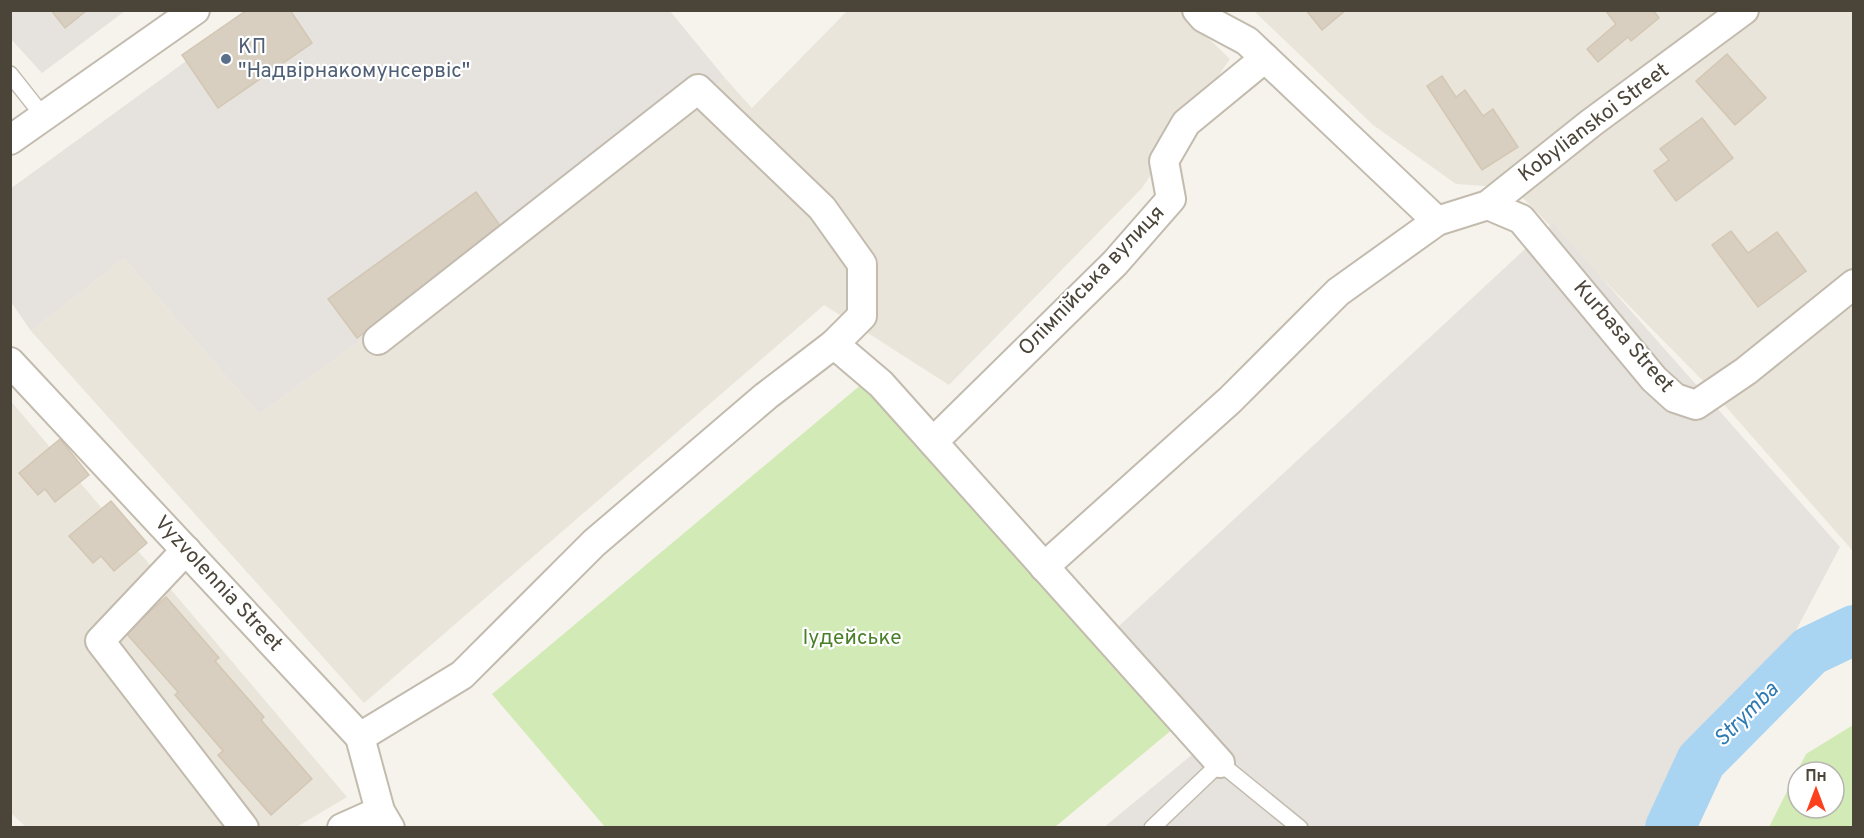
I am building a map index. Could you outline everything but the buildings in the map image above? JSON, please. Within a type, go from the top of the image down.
[{"type":"street","points":[[10,140],[195,10]]},
{"type":"street","name":"Kobylianskoi Street","points":[[1044,567],[1230,400],[1338,292],[1437,221],[1488,205],[1591,123],[1744,10]]},
{"type":"street","points":[[1205,13],[1247,41],[1437,221]]},
{"type":"street","name":"Олімпійська вулиця","points":[[933,442],[1115,263],[1171,199],[1164,161],[1186,123],[1265,58]]},
{"type":"street","points":[[360,737],[462,675],[594,543],[766,396],[834,344],[862,316],[862,264],[822,208],[698,89],[378,340]]},
{"type":"street","name":"Kurbasa Street","points":[[1488,205],[1521,219],[1654,379],[1675,398],[1696,405],[1746,371],[1854,284]]},
{"type":"street","points":[[834,344],[881,384],[1220,763]]},
{"type":"street","name":"Vyzvolennia Street","points":[[10,362],[360,737],[385,819]]},
{"type":"street","points":[[186,550],[100,641],[244,828]]},
{"type":"street","points":[[342,828],[385,819]]},
{"type":"lane","points":[[10,74],[44,117]]},
{"type":"lane","points":[[1152,828],[1220,763],[1300,828]]},
{"type":"shaded area","points":[[11,11],[125,11],[42,73],[11,39]]},
{"type":"shaded area","points":[[255,11],[670,11],[725,78],[259,414],[124,258],[31,331],[11,302],[10,189]]},
{"type":"shaded area","points":[[847,11],[1180,11],[1230,59],[1142,188],[949,385],[824,305],[364,703],[31,331],[124,258],[259,414],[725,78],[752,108]]},
{"type":"shaded area","points":[[1254,11],[1853,11],[1853,549],[1705,383],[1513,188],[1456,184],[1373,125]]},
{"type":"shaded area","points":[[1553,223],[1840,547],[1692,827],[1103,828],[1205,744],[1119,626]]},
{"type":"shaded area","points":[[10,400],[347,797],[295,828],[26,827],[11,813]]},
{"type":"green space","name":"Іудейське","points":[[875,373],[1174,728],[1055,827],[605,827],[492,694]]},
{"type":"green space","points":[[1853,725],[1853,827],[1769,827],[1786,793],[1786,820],[1846,820],[1846,760],[1803,760],[1806,754]]},
{"type":"waterway","name":"Strymba","points":[[1670,828],[1701,761],[1810,651],[1854,630]]},
{"type":"place","name":"КП \"Надвірнакомунсервіс\"","points":[[226,59]]}]
